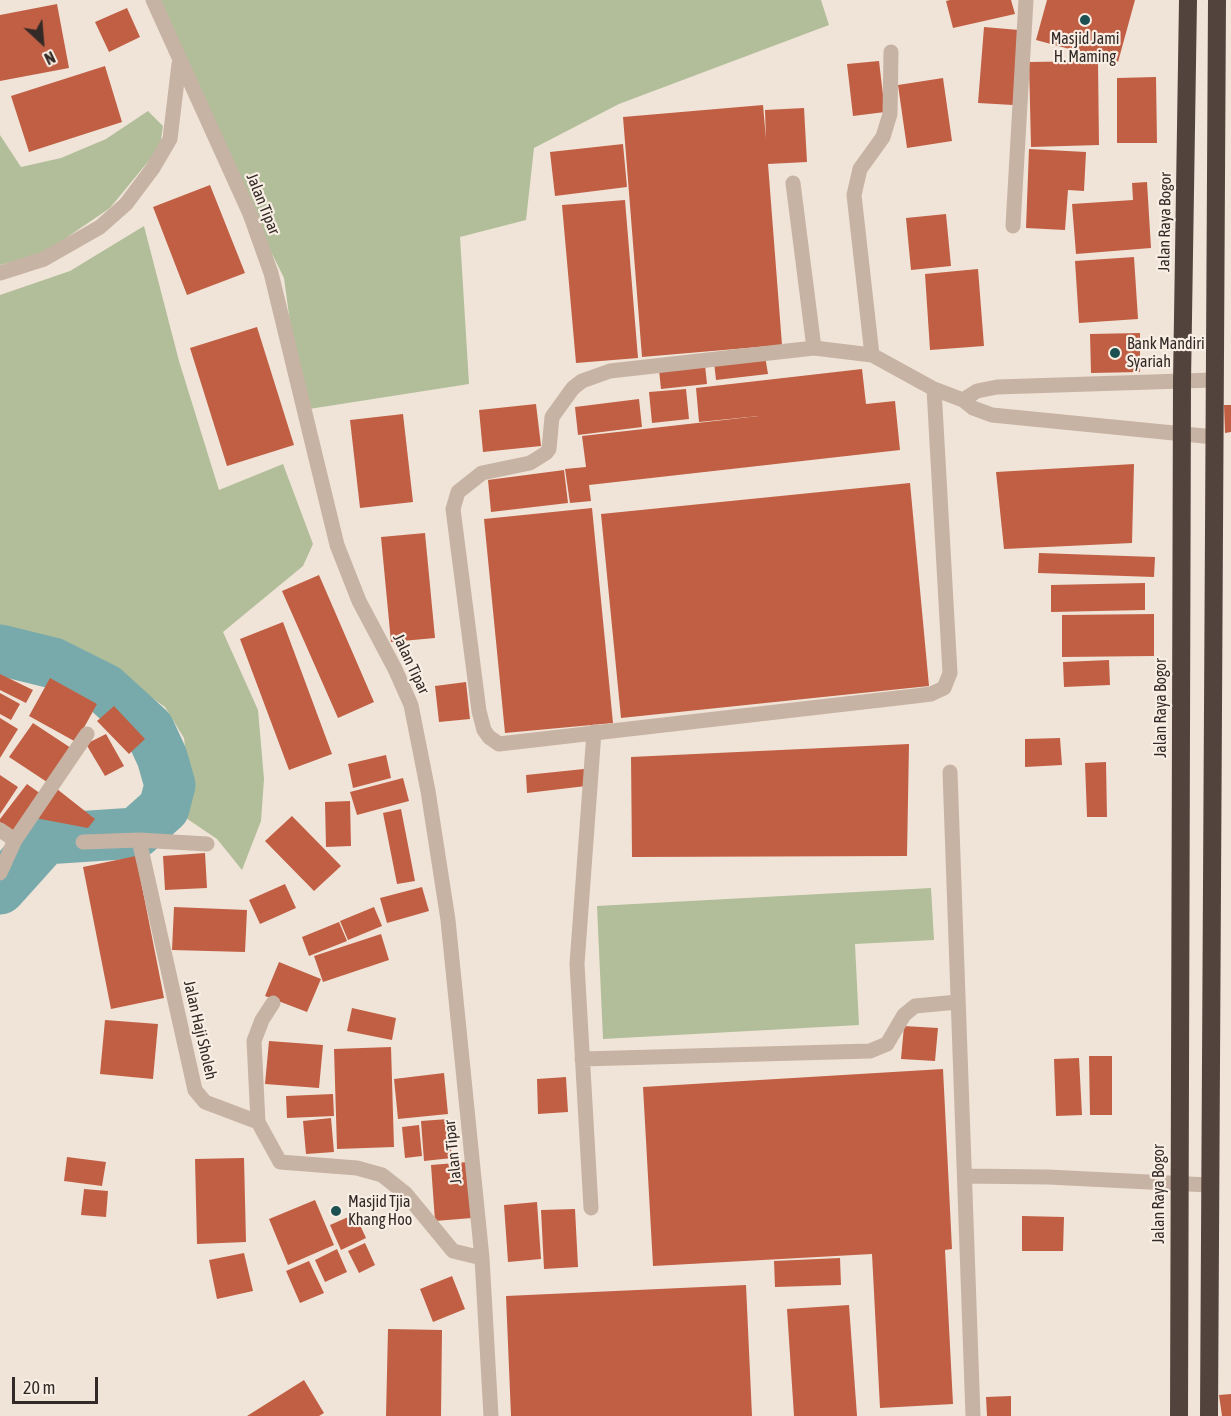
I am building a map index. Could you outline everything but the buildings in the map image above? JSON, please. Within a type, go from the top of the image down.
[{"type":"highway","name":"Jalan Raya Bogor","points":[[1179,1416],[1182,381],[1188,0]]},
{"type":"highway","points":[[1209,1416],[1213,380],[1223,54],[1217,0]]},
{"type":"street","name":"Jalan Tipar","points":[[153,0],[250,214],[271,273],[337,545],[359,602],[395,669],[411,705],[443,880],[482,1258],[491,1416]]},
{"type":"street","points":[[1013,226],[1026,0]]},
{"type":"street","points":[[872,355],[855,195],[860,169],[883,137],[890,114],[891,52]]},
{"type":"street","points":[[0,273],[54,254],[100,227],[126,204],[153,168],[170,139],[180,63]]},
{"type":"street","points":[[793,183],[814,348]]},
{"type":"street","points":[[934,389],[950,673],[944,688],[931,694],[499,744],[484,730],[453,509],[458,492],[482,473],[530,463],[546,453],[549,449],[552,417],[573,388],[582,381],[610,371],[814,348],[872,355],[934,389],[963,400],[973,408],[992,415],[1214,437]]},
{"type":"street","points":[[963,400],[977,391],[997,387],[1213,380]]},
{"type":"street","points":[[591,1208],[578,964],[594,732]]},
{"type":"street","points":[[0,873],[15,840],[87,734]]},
{"type":"street","points":[[950,772],[973,1416]]},
{"type":"street","points":[[0,830],[15,840]]},
{"type":"street","points":[[83,842],[139,840],[207,844]]},
{"type":"street","name":"Jalan Haji Sholeh","points":[[139,840],[195,1090],[205,1102],[258,1122]]},
{"type":"street","points":[[582,1059],[870,1051],[887,1044],[904,1015],[915,1006],[958,1002]]},
{"type":"street","points":[[273,1003],[262,1020],[254,1041],[258,1122],[280,1162],[357,1168],[382,1175],[406,1194],[453,1251],[482,1258]]},
{"type":"street","points":[[965,1176],[1048,1177],[1209,1185]]},
{"type":"green space","points":[[156,0],[821,0],[829,25],[619,104],[534,148],[526,220],[460,237],[469,384],[309,409],[294,352],[284,278],[213,134]]},
{"type":"green space","points":[[148,111],[163,126],[160,147],[110,208],[44,253],[0,265],[0,135],[21,167],[61,158],[106,139]]},
{"type":"green space","points":[[144,226],[179,361],[219,490],[283,464],[313,544],[303,566],[223,632],[258,710],[264,779],[261,821],[242,870],[217,839],[180,814],[190,786],[184,738],[165,707],[114,671],[19,636],[0,632],[0,295],[70,271]]},
{"type":"green space","points":[[931,888],[934,940],[855,944],[859,1025],[603,1039],[597,906]]},
{"type":"waterway","points":[[0,650],[53,663],[105,689],[149,729],[162,757],[170,785],[164,808],[136,833],[45,839],[0,889]]},
{"type":"place","name":"Masjid Jami H. Maming","points":[[1085,20]]},
{"type":"place","name":"Bank Mandiri Syariah","points":[[1115,353]]},
{"type":"place","name":"Masjid Tjia Khang Hoo","points":[[336,1211]]}]
